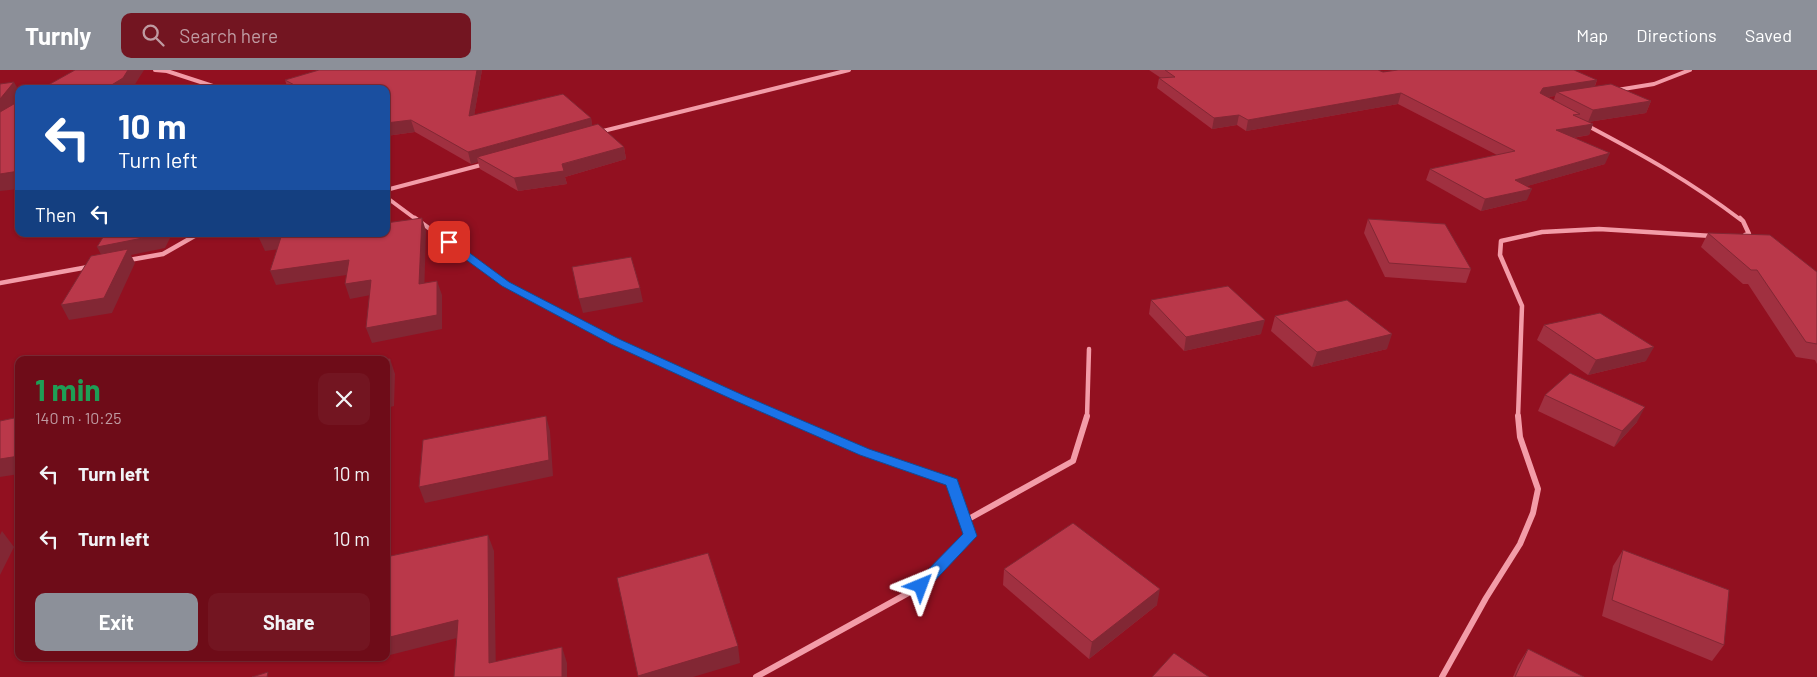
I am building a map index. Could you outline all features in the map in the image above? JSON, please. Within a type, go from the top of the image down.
[{"type":"street","points":[[155,70],[166,71],[210,85]]},
{"type":"street","points":[[593,134],[849,70]]},
{"type":"street","points":[[1611,90],[1654,84],[1690,70]]},
{"type":"street","points":[[1586,125],[1650,158],[1708,195],[1742,221],[1749,234],[1735,236]]},
{"type":"street","points":[[390,189],[488,163]]},
{"type":"street","points":[[390,200],[505,284],[615,341],[740,399],[864,452],[952,482],[970,536],[921,586],[756,677]]},
{"type":"street","points":[[1442,677],[1486,598],[1520,544],[1533,513],[1538,489],[1520,437],[1518,414],[1522,306],[1500,255],[1501,241],[1542,232],[1599,229],[1719,236]]},
{"type":"street","points":[[125,261],[163,254],[193,237]]},
{"type":"street","points":[[0,283],[96,266]]},
{"type":"street","points":[[965,521],[1073,461],[1087,421],[1089,349]]},
{"type":"building","points":[[75,70],[128,70],[123,78],[112,85],[48,85]]},
{"type":"building","points":[[319,70],[477,70],[469,116],[563,94],[591,118],[468,152],[411,120],[390,123],[390,85],[294,85],[285,80]]},
{"type":"building","points":[[1165,70],[1378,70],[1383,72],[1398,70],[1574,70],[1597,80],[1543,88],[1540,93],[1580,114],[1573,115],[1593,124],[1556,130],[1610,153],[1515,180],[1532,189],[1485,199],[1430,169],[1515,151],[1401,93],[1248,120],[1239,115],[1214,118],[1159,78],[1175,77]]},
{"type":"building","points":[[14,82],[0,99],[0,84]]},
{"type":"building","points":[[1611,84],[1651,101],[1593,110],[1557,92]]},
{"type":"building","points":[[15,103],[15,172],[0,174],[0,112]]},
{"type":"building","points":[[598,124],[624,147],[562,164],[564,171],[514,178],[477,157]]},
{"type":"building","points":[[422,218],[419,284],[437,281],[437,315],[366,328],[371,280],[345,284],[349,260],[270,271],[281,237],[390,237],[390,222]]},
{"type":"building","points":[[1368,219],[1445,224],[1471,269],[1389,263]]},
{"type":"building","points":[[1708,233],[1770,235],[1817,272],[1817,344],[1806,342],[1757,270],[1751,270]]},
{"type":"building","points":[[103,237],[148,237],[97,247]]},
{"type":"building","points":[[128,249],[104,298],[61,305],[91,256]]},
{"type":"building","points":[[631,257],[640,288],[579,299],[572,267]]},
{"type":"building","points":[[1228,286],[1265,320],[1186,337],[1151,300]]},
{"type":"building","points":[[1347,300],[1392,334],[1317,352],[1275,316]]},
{"type":"building","points":[[1600,313],[1654,347],[1596,360],[1544,325]]},
{"type":"building","points":[[1570,373],[1645,407],[1622,431],[1545,395]]},
{"type":"building","points":[[546,416],[549,460],[419,487],[423,440]]},
{"type":"building","points":[[15,418],[15,457],[0,459],[0,421]]},
{"type":"building","points":[[1073,523],[1160,589],[1092,642],[1004,569]]},
{"type":"building","points":[[488,535],[489,663],[562,647],[562,677],[454,677],[458,620],[390,637],[390,556]]},
{"type":"building","points":[[1623,550],[1729,590],[1724,645],[1612,600]]},
{"type":"building","points":[[708,553],[738,646],[638,676],[617,578]]},
{"type":"building","points":[[1528,649],[1584,677],[1515,677]]},
{"type":"building","points":[[1174,653],[1209,677],[1152,677]]},
{"type":"building","points":[[268,672],[267,677],[252,677]]},
{"type":"route","points":[[449,242],[505,284],[615,341],[740,399],[864,452],[952,482],[970,536],[921,586]]}]
